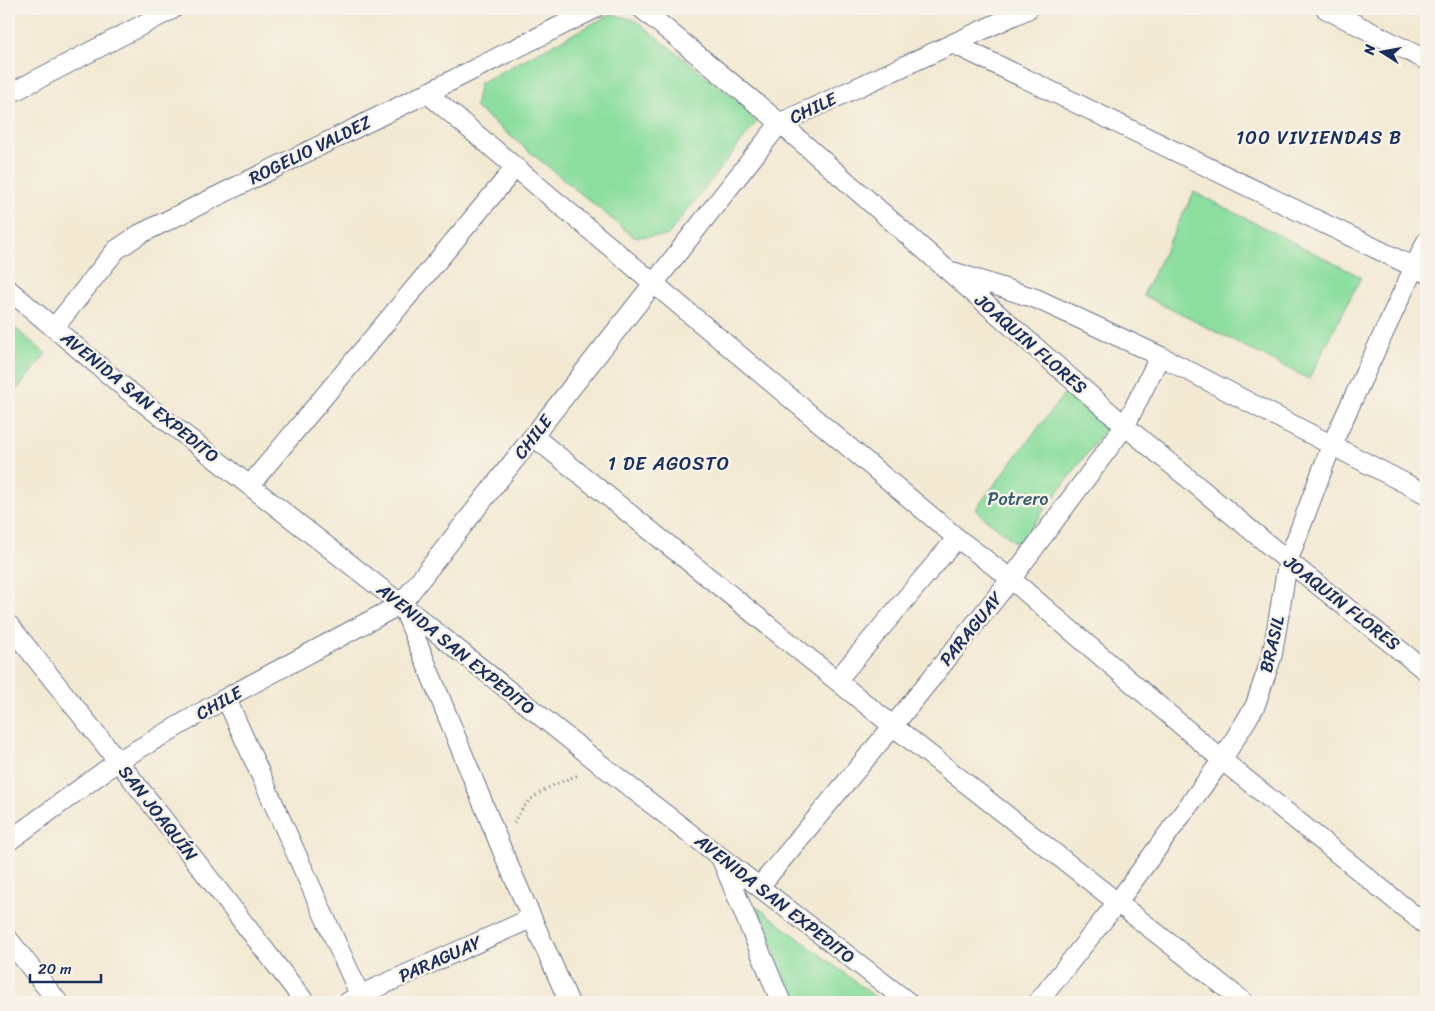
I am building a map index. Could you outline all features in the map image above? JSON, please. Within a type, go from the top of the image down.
[{"type":"street","points":[[9,94],[173,9]]},
{"type":"street","name":"ROGELIO VALDEZ","points":[[54,328],[116,250],[140,234],[594,9]]},
{"type":"street","name":"JOAQUIN FLORES","points":[[642,9],[780,123],[1125,426],[1288,561],[1426,670]]},
{"type":"street","name":"CHILE","points":[[9,840],[118,762],[226,698],[401,604],[780,123],[1028,9]]},
{"type":"street","points":[[1326,9],[1426,60]]},
{"type":"street","points":[[954,44],[1420,270]]},
{"type":"street","points":[[427,93],[515,168],[655,282],[958,538],[1011,579],[1222,760],[1426,924]]},
{"type":"street","points":[[250,485],[515,168]]},
{"type":"street","name":"BRASIL","points":[[1038,1002],[1117,903],[1222,760],[1255,706],[1272,656],[1288,561],[1332,444],[1420,270],[1426,242]]},
{"type":"street","points":[[946,269],[1037,299],[1160,356],[1426,494]]},
{"type":"street","name":"AVENIDA SAN EXPEDITO","points":[[9,290],[126,389],[401,604],[720,858],[908,1002]]},
{"type":"street","name":"PARAGUAY","points":[[759,887],[893,726],[1011,579],[1125,426],[1160,356]]},
{"type":"street","points":[[533,436],[893,726],[1244,1002]]},
{"type":"street","points":[[837,680],[958,538]]},
{"type":"street","points":[[401,604],[504,855],[569,1002]]},
{"type":"street","name":"SAN JOAQUÍN","points":[[9,625],[305,1002]]},
{"type":"street","points":[[226,698],[357,1000]]},
{"type":"street","points":[[720,858],[781,1002]]},
{"type":"street","name":"PARAGUAY","points":[[357,1000],[532,918]]},
{"type":"street","points":[[9,940],[58,1002]]},
{"type":"path","points":[[504,855],[514,820],[533,797],[555,784],[604,767]]},
{"type":"green space","points":[[611,14],[635,20],[745,107],[756,123],[667,236],[634,237],[475,107],[480,83]]},
{"type":"green space","points":[[1194,192],[1361,277],[1309,379],[1143,295]]},
{"type":"green space","points":[[9,323],[46,354],[9,399]]},
{"type":"green space","name":"Potrero","points":[[1065,393],[1107,427],[1018,545],[975,510]]},
{"type":"green space","points":[[756,906],[882,1002],[795,1002]]},
{"type":"district","name":"100 VIVIENDAS B","points":[[1319,137]]},
{"type":"district","name":"1 DE AGOSTO","points":[[669,463]]}]
